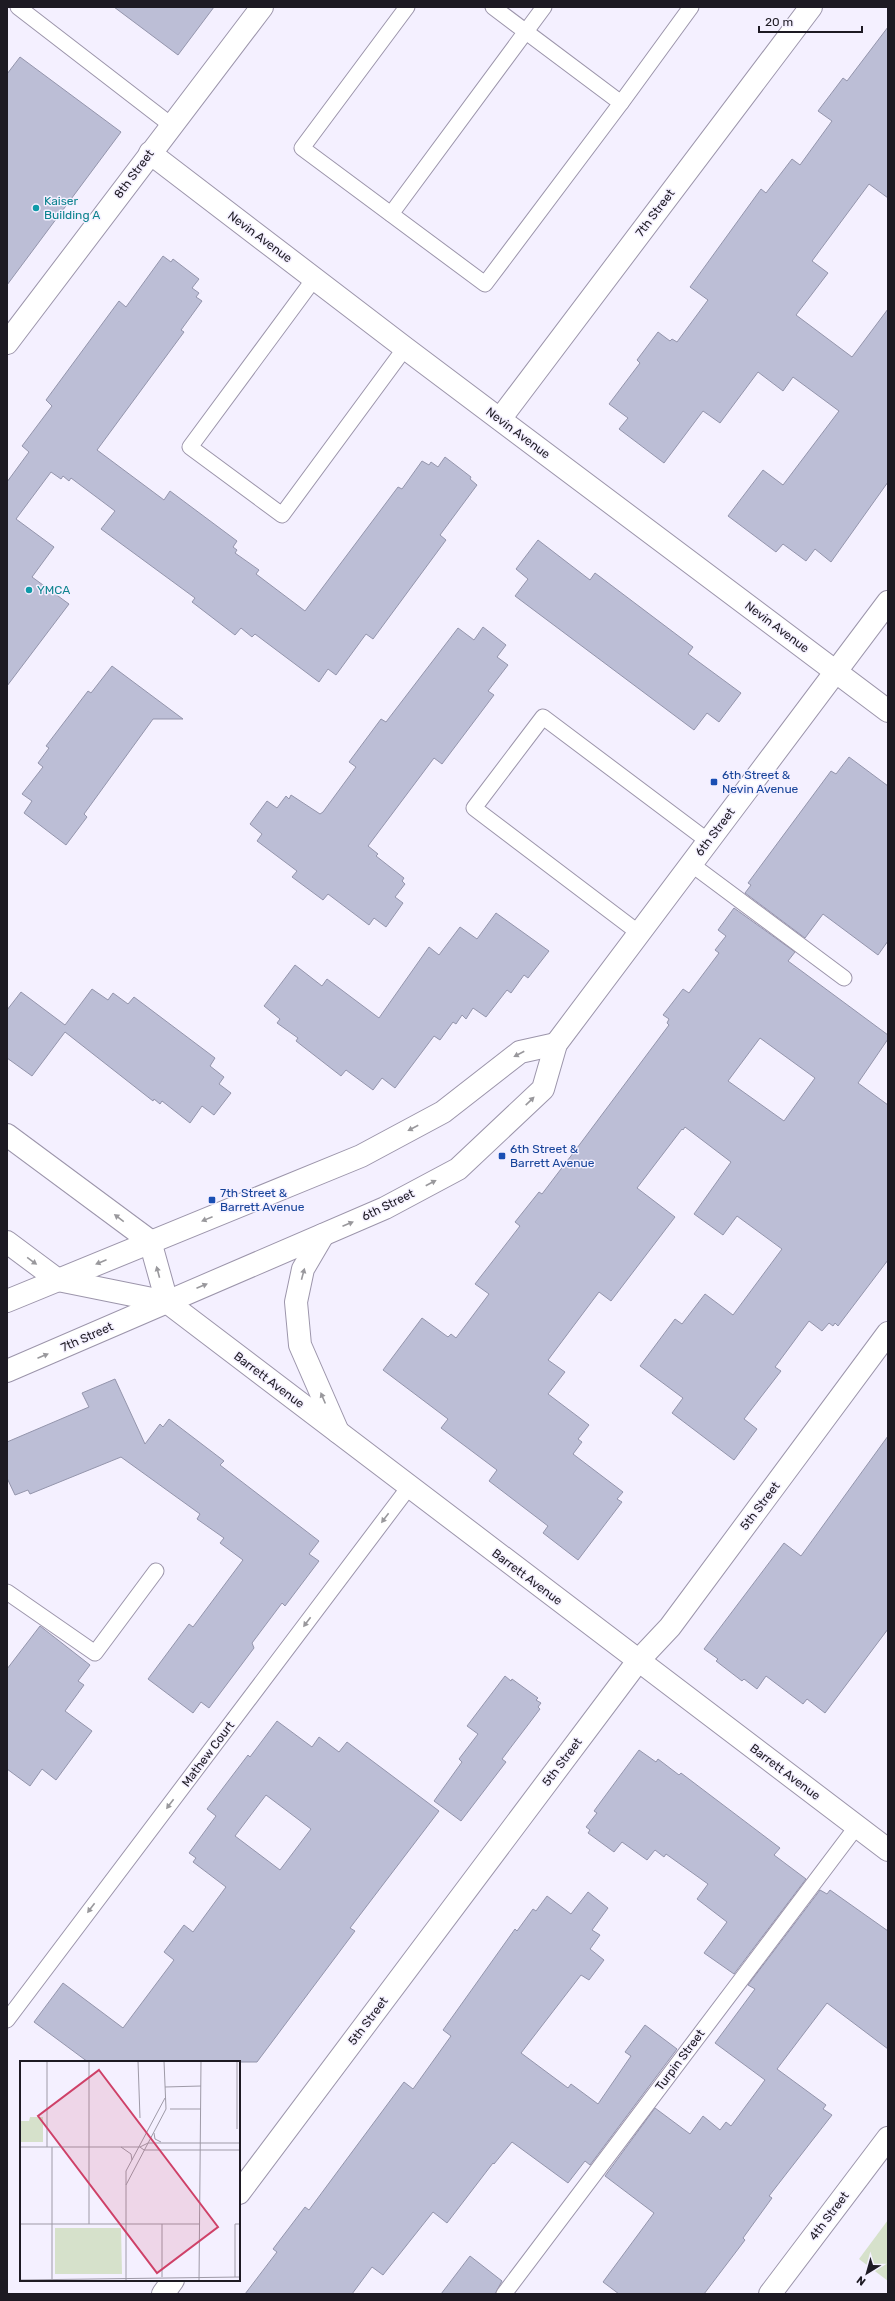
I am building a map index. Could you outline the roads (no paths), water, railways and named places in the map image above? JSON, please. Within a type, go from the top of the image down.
[{"type":"street","name":"8th Street","points":[[7,342],[262,7]]},
{"type":"street","name":"7th Street","points":[[500,419],[811,7]]},
{"type":"street","name":"Nevin Avenue","points":[[150,153],[405,348],[888,710]]},
{"type":"street","name":"6th Street","points":[[167,1302],[385,1208],[458,1169],[543,1088],[556,1044],[888,602]]},
{"type":"street","points":[[7,1301],[361,1156],[443,1112],[520,1052],[556,1044]]},
{"type":"street","points":[[7,1134],[150,1242],[167,1302]]},
{"type":"street","points":[[323,1235],[304,1269],[296,1302],[300,1345],[339,1434]]},
{"type":"street","name":"Barrett Avenue","points":[[7,1242],[58,1280],[167,1302],[888,1850]]},
{"type":"street","name":"7th Street","points":[[7,1371],[167,1302]]},
{"type":"street","name":"5th Street","points":[[240,2192],[638,1661],[670,1627],[888,1333]]},
{"type":"street","name":"4th Street","points":[[770,2294],[888,2138]]},
{"type":"street","points":[[163,2294],[172,2281]]},
{"type":"lane","points":[[18,7],[171,125]]},
{"type":"lane","points":[[407,7],[302,148],[485,284],[691,7]]},
{"type":"lane","points":[[493,7],[621,103]]},
{"type":"lane","points":[[391,214],[544,7]]},
{"type":"lane","points":[[314,279],[190,447],[282,515],[405,348]]},
{"type":"lane","points":[[639,933],[474,808],[542,717],[708,841]]},
{"type":"lane","points":[[691,864],[844,978]]},
{"type":"lane","name":"Mathew Court","points":[[7,2020],[409,1487]]},
{"type":"lane","points":[[7,1592],[95,1653],[156,1571]]},
{"type":"lane","name":"Turpin Street","points":[[504,2294],[857,1826]]},
{"type":"place","name":"Kaiser Building A","points":[[36,208]]},
{"type":"place","name":"YMCA","points":[[29,590]]},
{"type":"place","name":"6th Street & Nevin Avenue","points":[[714,782]]},
{"type":"place","name":"6th Street & Barrett Avenue","points":[[502,1156]]},
{"type":"place","name":"7th Street & Barrett Avenue","points":[[212,1200]]}]
